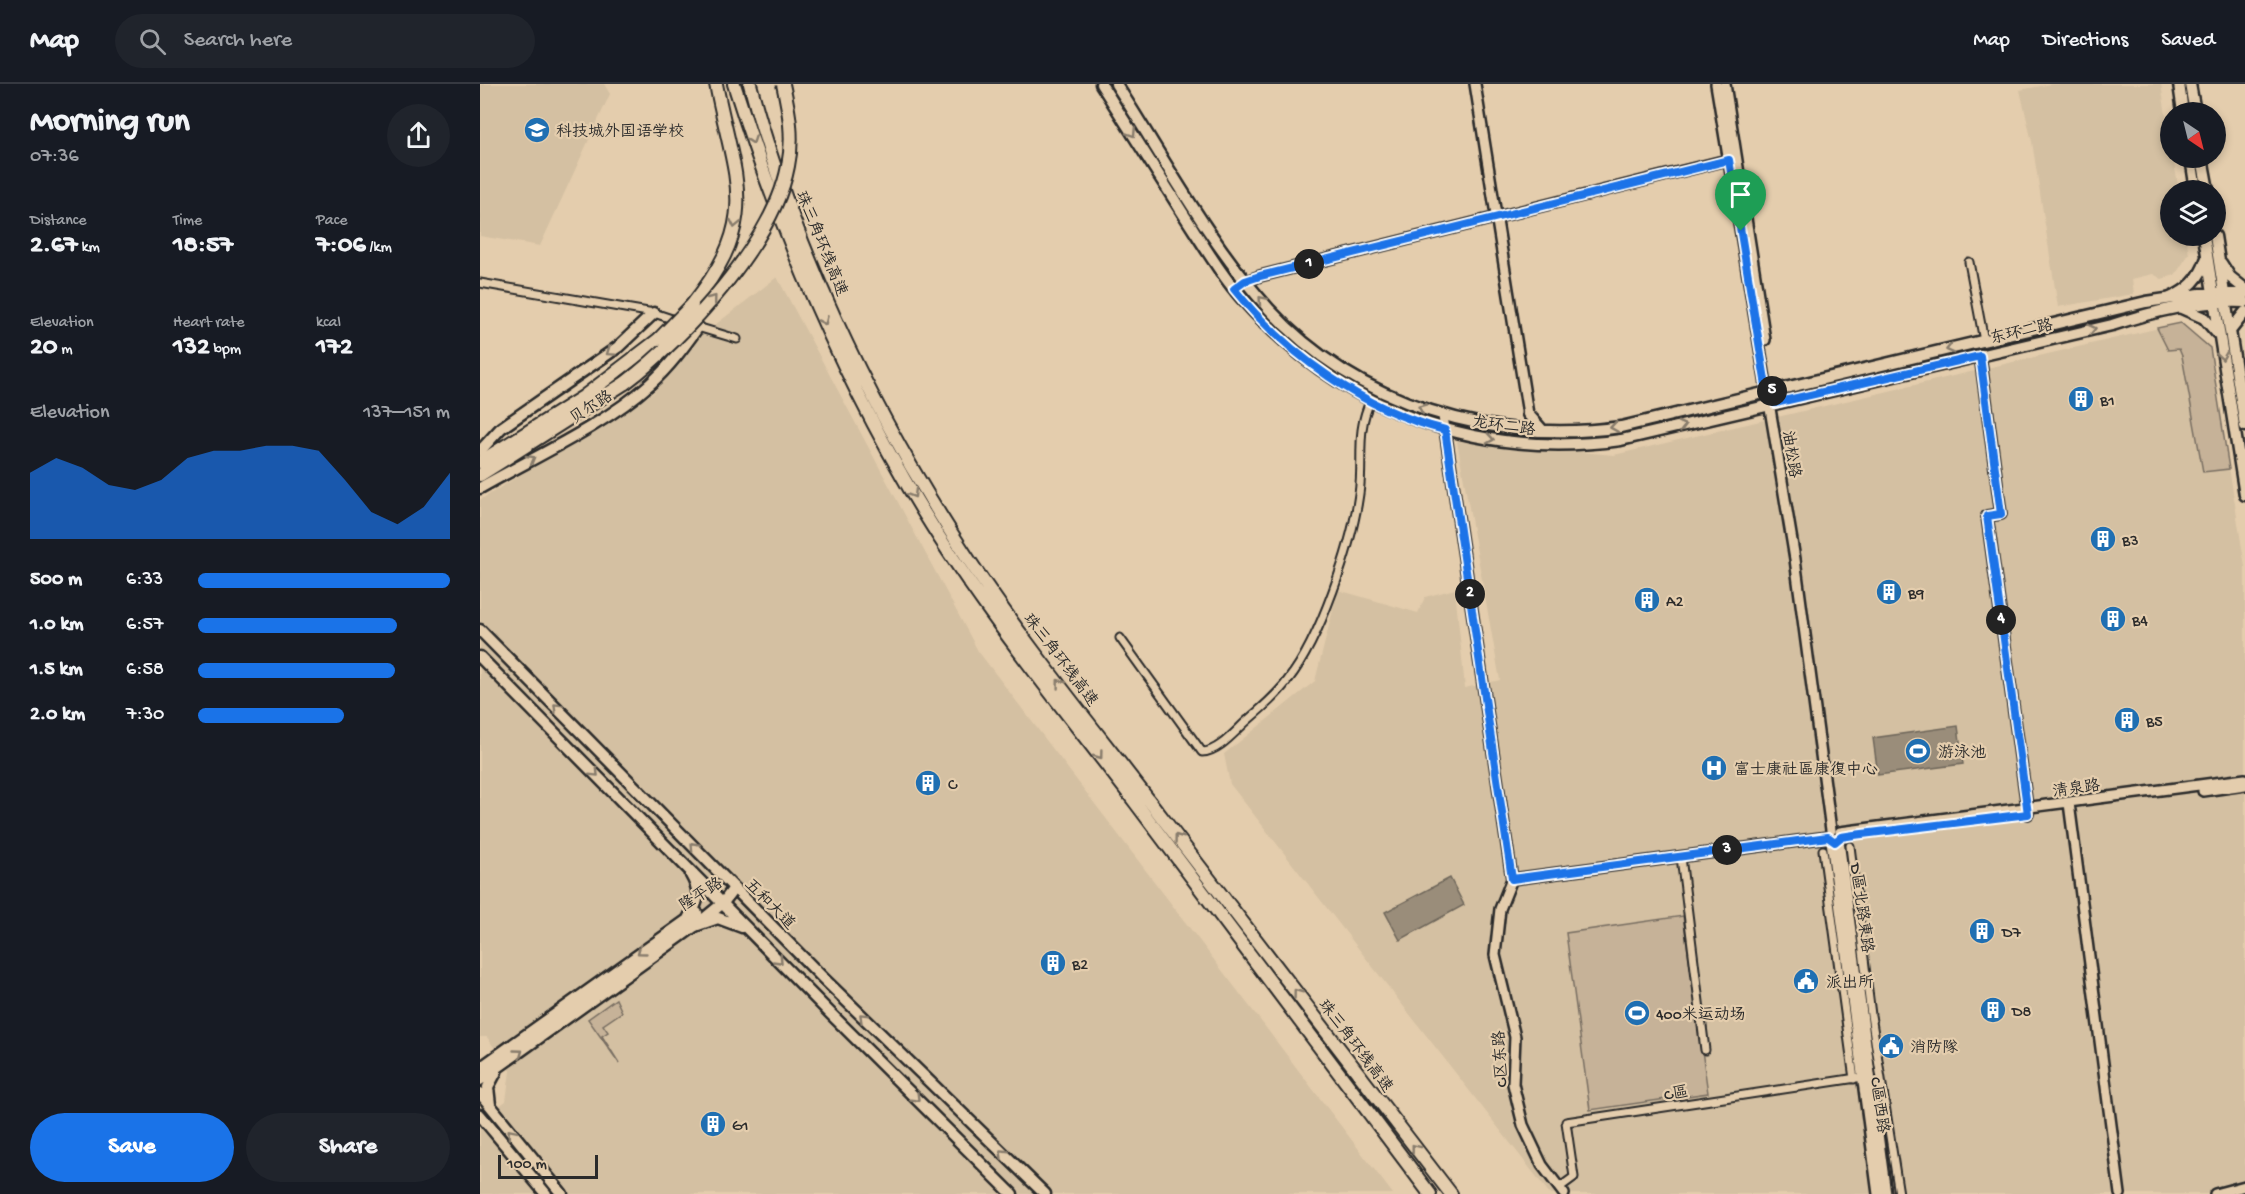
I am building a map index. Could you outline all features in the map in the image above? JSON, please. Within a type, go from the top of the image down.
[{"type":"highway","points":[[480,462],[582,398],[658,339],[692,305],[719,268],[729,248],[736,223],[737,178],[716,84]]},
{"type":"highway","name":"珠三角环线高速","points":[[734,84],[765,179],[805,279],[864,406],[922,510],[999,625],[1430,1194]]},
{"type":"highway","name":"珠三角环线高速","points":[[750,84],[796,225],[842,332],[908,460],[955,539],[1072,700],[1451,1194]]},
{"type":"highway","points":[[480,475],[625,383],[650,364],[701,314],[739,264],[771,213],[788,167],[791,144],[783,84]]},
{"type":"main road","name":"龙环二路","points":[[1101,84],[1234,289],[1272,330],[1298,353],[1371,400],[1445,430],[1532,444],[1589,444],[1659,432],[1772,404]]},
{"type":"main road","name":"龙环二路","points":[[1116,84],[1245,281],[1290,329],[1336,365],[1372,387],[1443,416],[1543,431],[1588,431],[1621,426],[1770,391]]},
{"type":"main road","points":[[2178,84],[2181,102]]},
{"type":"main road","points":[[2190,84],[2193,102]]},
{"type":"main road","points":[[2208,246],[2225,298],[2245,426]]},
{"type":"main road","points":[[2214,246],[2213,298],[2245,495]]},
{"type":"main road","points":[[2213,257],[2245,291]]},
{"type":"main road","points":[[2170,298],[2187,290],[2213,257]]},
{"type":"main road","name":"东环二路","points":[[2225,298],[2245,291]]},
{"type":"main road","name":"东环二路","points":[[1770,391],[2170,298],[2225,298],[2245,302]]},
{"type":"main road","name":"东环二路","points":[[1772,404],[1980,356],[2213,298]]},
{"type":"main road","points":[[2179,307],[2204,318],[2218,335]]},
{"type":"main road","points":[[2230,331],[2245,312]]},
{"type":"main road","name":"贝尔路","points":[[480,451],[501,428],[618,346],[654,313]]},
{"type":"main road","name":"贝尔路","points":[[480,488],[593,424],[649,385],[677,357],[698,327]]},
{"type":"main road","points":[[1518,429],[1528,414],[1543,431]]},
{"type":"main road","name":"五和大道","points":[[480,630],[734,888],[1045,1194]]},
{"type":"main road","name":"五和大道","points":[[480,657],[831,1014],[1012,1194]]},
{"type":"main road","points":[[685,865],[698,892],[692,921],[723,918],[756,936]]},
{"type":"main road","name":"隆平路","points":[[480,1068],[721,901],[734,888]]},
{"type":"main road","name":"隆平路","points":[[480,1080],[503,1065],[692,921]]},
{"type":"main road","points":[[480,1060],[504,1051]]},
{"type":"main road","points":[[486,1118],[490,1078],[503,1065]]},
{"type":"main road","points":[[480,1094],[486,1118],[546,1194]]},
{"type":"main road","points":[[486,1118],[562,1194]]},
{"type":"street","points":[[1475,84],[1528,414]]},
{"type":"street","name":"油松路","points":[[1716,84],[1733,159]]},
{"type":"street","name":"油松路","points":[[1725,84],[1733,159],[1772,404],[1835,835]]},
{"type":"street","points":[[1234,289],[1245,281],[1733,159]]},
{"type":"street","points":[[1969,262],[1984,341]]},
{"type":"street","points":[[480,283],[654,313],[737,339]]},
{"type":"street","points":[[1980,356],[2001,514],[1987,516],[2027,811]]},
{"type":"street","points":[[1120,638],[1202,752],[1208,752],[1223,742],[1261,708],[1289,680],[1298,666],[1311,642],[1332,590],[1358,506],[1360,434],[1363,417],[1371,400]]},
{"type":"street","points":[[1443,416],[1512,879]]},
{"type":"street","name":"清泉路","points":[[2070,806],[2245,779]]},
{"type":"street","name":"清泉路","points":[[1512,879],[1835,835],[2245,786]]},
{"type":"street","points":[[2070,806],[2120,1194]]},
{"type":"street","name":"C區西路","points":[[1835,835],[1858,1078],[1878,1194]]},
{"type":"street","name":"D區北路東路","points":[[1835,835],[1886,1194]]},
{"type":"street","points":[[1850,846],[1871,1016],[1899,1194]]},
{"type":"street","points":[[1858,1078],[1843,1001],[1823,850],[1846,1022],[1858,1078]]},
{"type":"street","points":[[1681,856],[1706,1050]]},
{"type":"street","name":"C区东路","points":[[1512,879],[1500,909],[1496,955],[1515,1037],[1513,1084],[1523,1125],[1542,1166],[1562,1191]]},
{"type":"street","name":"C區","points":[[1562,1191],[1574,1177],[1566,1122],[1858,1078]]},
{"type":"street","points":[[2215,1194],[2245,1186]]},
{"type":"street","points":[[2236,1194],[2245,1192]]},
{"type":"shaded area","name":"科技城外国语学校","points":[[480,84],[604,84],[610,94],[540,246],[480,236]]},
{"type":"shaded area","points":[[2052,84],[2161,84],[2164,102],[2160,102],[2160,168],[2175,168],[2177,180],[2160,180],[2160,246],[2188,246],[2189,254],[2175,275],[2162,279],[2153,274],[2132,279],[2134,294],[2058,307],[2032,142],[2020,90]]},
{"type":"shaded area","points":[[777,277],[978,651],[1393,1194],[480,1194],[480,1120],[506,1101],[510,1071],[487,1037],[480,1037],[480,500],[653,393],[698,338]]},
{"type":"shaded area","points":[[2181,323],[2210,348],[2245,567],[2245,1194],[1550,1194],[1230,784],[1224,754],[1315,681],[1338,590],[1418,613],[1425,597],[1455,589],[1465,688],[1500,680],[1457,441],[1614,455]]},
{"type":"shaded area","points":[[2181,323],[2210,348],[2229,469],[2203,472],[2182,356],[2179,349],[2168,350],[2157,328]]},
{"type":"shaded area","name":"游泳池","points":[[1958,726],[1963,764],[1878,775],[1873,738]]},
{"type":"shaded area","points":[[1450,878],[1464,905],[1400,940],[1385,912]]},
{"type":"shaded area","name":"400米运动场","points":[[1683,916],[1708,1093],[1590,1110],[1566,933]]},
{"type":"shaded area","points":[[616,999],[622,1012],[603,1025],[608,1032],[602,1036],[619,1063],[588,1019]]},
{"type":"place","name":"科技城外国语学校","points":[[537,130]]},
{"type":"place","name":"B1","points":[[2081,399]]},
{"type":"place","name":"B3","points":[[2103,539]]},
{"type":"place","name":"B9","points":[[1889,592]]},
{"type":"place","name":"A2","points":[[1647,600]]},
{"type":"place","name":"B4","points":[[2113,619]]},
{"type":"place","name":"B5","points":[[2127,720]]},
{"type":"place","name":"游泳池","points":[[1918,751]]},
{"type":"place","name":"富士康社區康復中心","points":[[1714,768]]},
{"type":"place","name":"C","points":[[928,783]]},
{"type":"place","name":"D7","points":[[1982,931]]},
{"type":"place","name":"B2","points":[[1053,963]]},
{"type":"place","name":"派出所","points":[[1806,981]]},
{"type":"place","name":"D8","points":[[1993,1010]]},
{"type":"place","name":"400米运动场","points":[[1637,1013]]},
{"type":"place","name":"消防隊","points":[[1891,1046]]},
{"type":"place","name":"G1","points":[[713,1124]]},
{"type":"route","points":[[1729,160],[1741,231],[1767,392],[1773,390],[1775,403],[1980,356],[2001,514],[1987,516],[2028,814],[1854,835],[1841,837],[1835,842],[1828,837],[1512,879],[1445,430],[1388,409],[1337,381],[1298,353],[1272,330],[1234,289],[1245,281],[1260,276],[1729,160]]}]
